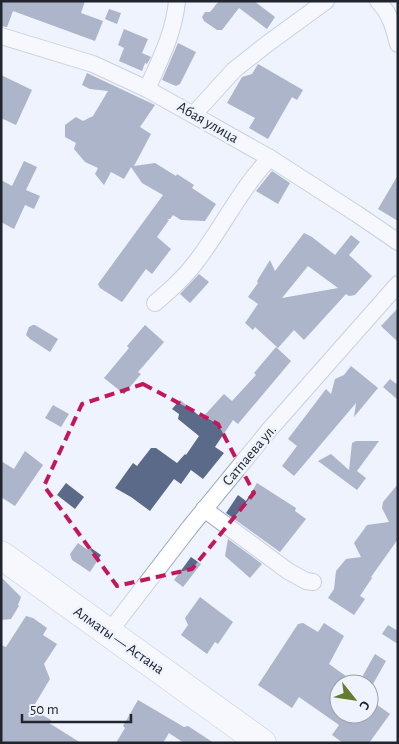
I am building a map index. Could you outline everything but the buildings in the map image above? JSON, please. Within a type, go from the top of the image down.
[{"type":"highway","name":"Алматы — Астана","points":[[1,556],[262,743]]},
{"type":"street","points":[[148,88],[173,27],[177,1]]},
{"type":"street","points":[[194,114],[234,70],[326,1]]},
{"type":"street","points":[[378,1],[386,10],[394,27],[398,44]]},
{"type":"street","name":"Абая улица","points":[[1,36],[93,64],[148,88],[270,158],[398,242]]},
{"type":"street","points":[[155,303],[182,280],[197,262],[257,171],[270,158]]},
{"type":"street","name":"Сатпаева ул.","points":[[109,632],[204,509],[270,429],[398,284]]},
{"type":"street","points":[[204,509],[288,571],[306,581],[313,582]]},
{"type":"highlighted area","points":[[143,384],[218,424],[254,493],[192,569],[117,586],[44,486],[82,404]]}]
